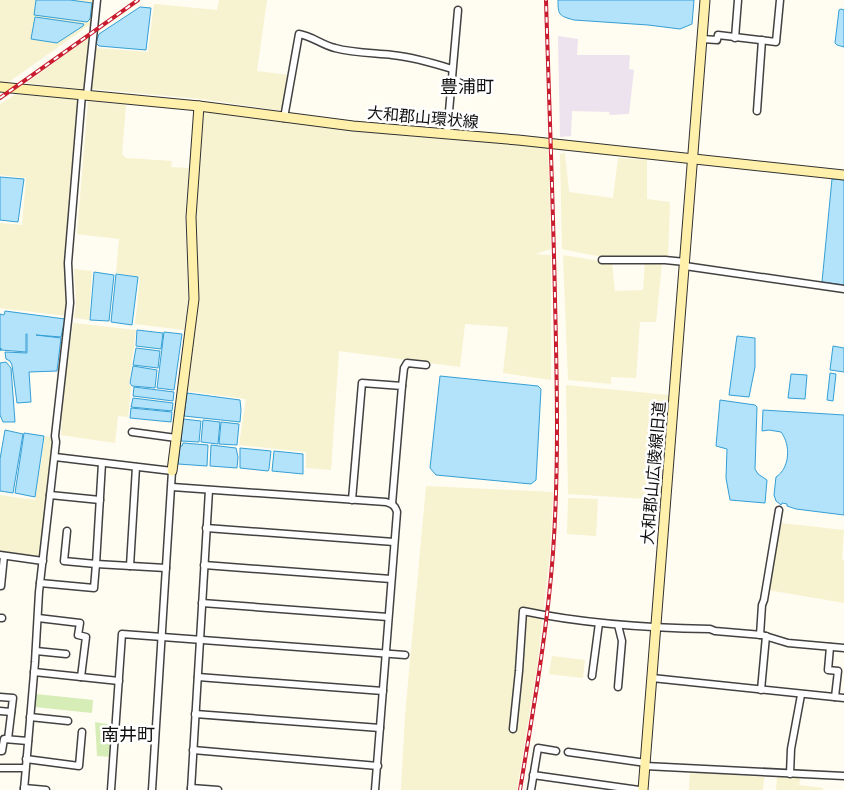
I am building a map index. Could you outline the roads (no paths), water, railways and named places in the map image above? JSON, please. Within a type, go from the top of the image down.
[{"type":"street","points":[[46,790],[24,789],[40,583],[56,442],[54,436],[70,303],[68,263],[85,95],[97,0]]},
{"type":"street","name":"大和郡山広陵線旧道","points":[[641,790],[645,765],[656,628],[704,0]]},
{"type":"street","points":[[735,38],[738,0]]},
{"type":"street","points":[[702,39],[717,40],[718,35],[776,42],[780,0]]},
{"type":"street","points":[[447,134],[458,10]]},
{"type":"street","points":[[284,118],[299,34],[307,35],[333,48],[361,53],[394,55],[452,69]]},
{"type":"street","points":[[757,111],[762,40]]},
{"type":"street","name":"大和郡山環状線","points":[[0,86],[199,106],[284,118],[693,158],[844,175]]},
{"type":"street","points":[[152,790],[172,471],[194,299],[191,217],[199,106]]},
{"type":"street","points":[[602,260],[665,260],[844,289]]},
{"type":"street","points":[[392,504],[404,368],[407,363],[426,365]]},
{"type":"street","points":[[352,500],[362,383],[402,386]]},
{"type":"street","points":[[132,432],[176,438]]},
{"type":"street","points":[[54,457],[172,471]]},
{"type":"street","points":[[40,583],[94,588],[102,463]]},
{"type":"street","points":[[130,566],[136,467]]},
{"type":"street","points":[[172,487],[352,500],[392,504],[396,507],[375,790]]},
{"type":"street","points":[[209,490],[191,789],[218,790]]},
{"type":"street","points":[[50,495],[100,500]]},
{"type":"street","points":[[760,690],[763,635],[762,605],[779,510]]},
{"type":"street","points":[[206,528],[394,542]]},
{"type":"street","points":[[67,531],[64,561],[166,568]]},
{"type":"street","points":[[0,586],[2,556],[43,561]]},
{"type":"street","points":[[204,565],[391,579]]},
{"type":"street","points":[[202,602],[388,617]]},
{"type":"street","points":[[513,729],[523,611],[618,625],[656,628],[710,628],[715,631],[763,635],[788,643],[844,648]]},
{"type":"street","points":[[38,618],[80,623],[78,635],[86,636],[81,677]]},
{"type":"street","points":[[592,676],[599,623]]},
{"type":"street","points":[[618,625],[622,641],[618,687]]},
{"type":"street","points":[[111,790],[122,634],[405,655]]},
{"type":"street","points":[[830,647],[828,670],[838,671],[835,697]]},
{"type":"street","points":[[36,651],[66,654]]},
{"type":"street","points":[[34,672],[119,681]]},
{"type":"street","points":[[198,676],[383,691]]},
{"type":"street","points":[[652,678],[844,698]]},
{"type":"street","points":[[790,774],[791,749],[801,694]]},
{"type":"street","points":[[0,697],[13,698],[8,739]]},
{"type":"street","points":[[0,711],[11,712]]},
{"type":"street","points":[[195,714],[380,728]]},
{"type":"street","points":[[30,717],[68,721]]},
{"type":"street","points":[[0,730],[9,731]]},
{"type":"street","points":[[26,759],[79,766],[82,732]]},
{"type":"street","points":[[0,751],[2,751],[4,739],[28,741]]},
{"type":"street","points":[[531,790],[538,748],[556,750]]},
{"type":"street","points":[[193,750],[378,766]]},
{"type":"street","points":[[568,752],[645,765],[844,776]]},
{"type":"street","points":[[0,768],[26,768]]},
{"type":"street","points":[[534,775],[641,790]]},
{"type":"water","points":[[36,0],[70,0],[92,3],[90,19],[87,22],[34,15]]},
{"type":"water","points":[[558,0],[694,0],[692,24],[680,29],[574,20],[560,14]]},
{"type":"water","points":[[140,7],[151,8],[146,50],[99,46],[96,43],[99,34]]},
{"type":"water","points":[[839,10],[844,10],[844,47],[835,43]]},
{"type":"water","points":[[35,17],[84,24],[57,43],[31,39]]},
{"type":"water","points":[[0,177],[24,179],[18,222],[0,220]]},
{"type":"water","points":[[832,179],[844,180],[844,285],[822,282]]},
{"type":"water","points":[[94,272],[114,275],[109,321],[90,320]]},
{"type":"water","points":[[116,274],[138,277],[132,325],[111,322]]},
{"type":"water","points":[[5,311],[65,319],[61,337],[36,335],[61,338],[57,371],[29,372],[31,402],[17,403],[12,365],[6,359],[5,352],[27,353],[27,334],[26,352],[1,350],[1,348],[0,351],[0,314],[4,315]]},
{"type":"water","points":[[137,330],[163,333],[161,349],[136,346]]},
{"type":"water","points":[[164,332],[182,334],[174,390],[157,388]]},
{"type":"water","points":[[737,336],[755,338],[755,367],[749,397],[729,395]]},
{"type":"water","points":[[833,346],[844,348],[844,372],[830,370]]},
{"type":"water","points":[[136,348],[160,351],[158,368],[133,365]]},
{"type":"water","points":[[6,362],[11,368],[15,422],[3,422],[0,415],[0,363]]},
{"type":"water","points":[[133,366],[157,370],[155,388],[132,386],[130,383]]},
{"type":"water","points":[[830,373],[836,374],[833,401],[827,400]]},
{"type":"water","points":[[791,374],[807,375],[805,399],[788,398]]},
{"type":"water","points":[[440,376],[538,386],[541,389],[536,480],[531,484],[436,475],[430,468]]},
{"type":"water","points":[[134,387],[174,392],[173,401],[133,396]]},
{"type":"water","points":[[187,393],[240,400],[240,422],[184,416]]},
{"type":"water","points":[[133,398],[173,403],[172,411],[131,407]]},
{"type":"water","points":[[720,400],[755,405],[757,407],[755,469],[758,474],[767,480],[765,503],[730,500],[726,478],[727,449],[716,446]]},
{"type":"water","points":[[131,408],[172,412],[171,422],[130,418]]},
{"type":"water","points":[[763,410],[844,415],[844,515],[796,509],[787,506],[787,504],[782,503],[781,505],[776,501],[774,495],[776,477],[784,468],[788,450],[781,432],[762,431]]},
{"type":"water","points":[[183,419],[201,421],[199,442],[181,441]]},
{"type":"water","points":[[203,420],[220,422],[218,444],[201,442]]},
{"type":"water","points":[[221,422],[239,424],[237,445],[219,444]]},
{"type":"water","points":[[5,430],[23,434],[13,493],[0,491],[0,459]]},
{"type":"water","points":[[24,433],[44,436],[35,497],[15,493]]},
{"type":"water","points":[[183,443],[208,445],[207,466],[178,464],[180,446]]},
{"type":"water","points":[[211,445],[236,448],[238,457],[237,468],[210,466]]},
{"type":"water","points":[[240,448],[271,451],[268,471],[240,468]]},
{"type":"water","points":[[274,451],[303,454],[303,474],[272,471]]},
{"type":"railway","points":[[0,98],[138,0]]},
{"type":"railway","points":[[520,790],[547,613],[553,553],[556,489],[556,331],[546,0]]},
{"type":"district","name":"豊浦町","points":[[467,87]]},
{"type":"district","name":"南井町","points":[[128,735]]}]
